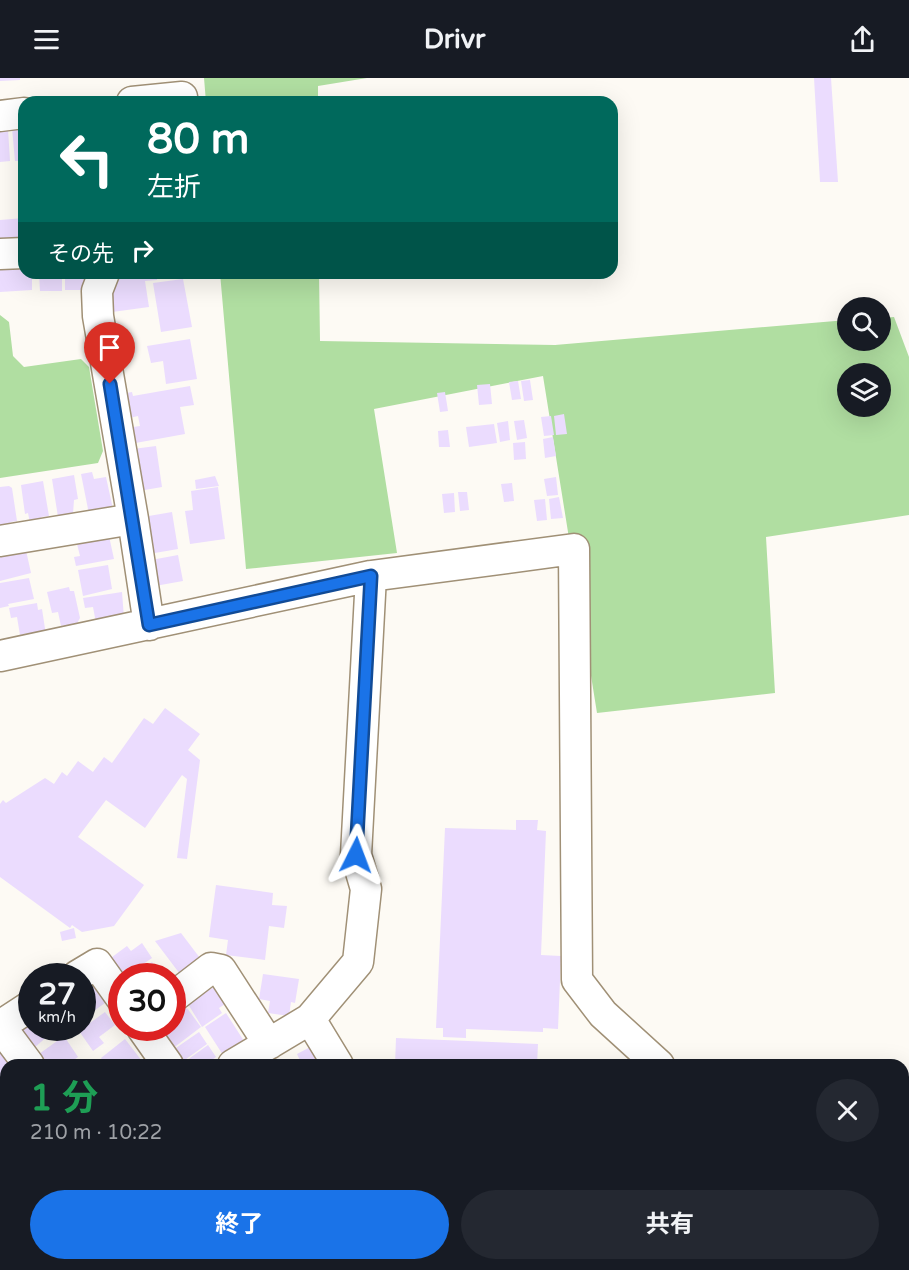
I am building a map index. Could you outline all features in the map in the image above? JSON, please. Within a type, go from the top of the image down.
[{"type":"street","points":[[161,96],[181,92]]},
{"type":"street","points":[[0,116],[18,114]]},
{"type":"street","points":[[0,254],[18,253]]},
{"type":"street","points":[[102,279],[97,291],[98,316],[149,625]]},
{"type":"street","points":[[0,541],[133,519]]},
{"type":"street","points":[[0,656],[371,576],[574,549],[577,980],[603,1014],[652,1059]]},
{"type":"street","points":[[243,1059],[310,1019],[358,962],[366,889],[356,855],[371,576]]},
{"type":"street","points":[[96,965],[108,979]]},
{"type":"street","points":[[186,988],[212,968],[221,970],[269,1044]]},
{"type":"street","points":[[18,1014],[0,1026],[25,1059]]},
{"type":"street","points":[[310,1019],[334,1059]]},
{"type":"street","points":[[151,1041],[164,1059]]},
{"type":"green space","points":[[204,78],[367,78],[318,86],[318,96],[206,96]]},
{"type":"green space","points":[[221,279],[319,279],[320,341],[555,345],[837,321],[837,351],[891,351],[891,317],[894,317],[909,357],[909,515],[766,537],[775,693],[597,713],[543,376],[374,409],[397,553],[246,569]]},
{"type":"green space","points":[[0,315],[9,322],[13,356],[24,367],[81,359],[89,367],[103,451],[98,463],[0,478]]},
{"type":"building","points":[[0,78],[20,78],[20,80],[0,81]]},
{"type":"building","points":[[814,78],[831,78],[838,182],[820,182]]},
{"type":"building","points":[[12,128],[18,128],[18,161],[15,161]]},
{"type":"building","points":[[0,129],[8,129],[10,161],[0,162]]},
{"type":"building","points":[[18,218],[18,240],[0,241],[0,220]]},
{"type":"building","points":[[18,262],[18,279],[32,279],[32,290],[0,292],[0,263]]},
{"type":"building","points":[[39,279],[62,279],[62,291],[40,291]]},
{"type":"building","points":[[65,279],[84,279],[84,290],[65,290]]},
{"type":"building","points":[[109,279],[157,279],[145,281],[149,307],[105,313]]},
{"type":"building","points":[[183,279],[192,327],[161,332],[153,283]]},
{"type":"building","points":[[190,339],[197,379],[166,384],[163,361],[151,363],[147,346]]},
{"type":"building","points":[[530,380],[533,400],[524,401],[521,381]]},
{"type":"building","points":[[518,381],[521,399],[512,400],[509,382]]},
{"type":"building","points":[[490,384],[492,404],[479,405],[477,385]]},
{"type":"building","points":[[190,386],[194,405],[180,407],[185,434],[130,444],[126,428],[140,426],[138,416],[125,419],[121,394],[132,392],[133,396]]},
{"type":"building","points":[[445,392],[448,411],[440,412],[437,393]]},
{"type":"building","points":[[564,414],[567,434],[556,435],[554,416]]},
{"type":"building","points":[[551,416],[554,435],[544,436],[541,417]]},
{"type":"building","points":[[524,420],[527,438],[517,440],[514,421]]},
{"type":"building","points":[[508,421],[510,440],[500,442],[497,423]]},
{"type":"building","points":[[494,424],[497,443],[469,447],[466,427]]},
{"type":"building","points":[[448,430],[450,447],[439,447],[438,431]]},
{"type":"building","points":[[553,437],[556,456],[545,458],[543,439]]},
{"type":"building","points":[[525,442],[526,459],[514,460],[513,443]]},
{"type":"building","points":[[156,446],[162,487],[139,491],[133,449]]},
{"type":"building","points":[[92,472],[94,479],[106,477],[113,509],[89,514],[81,474]]},
{"type":"building","points":[[74,475],[78,499],[74,500],[73,514],[58,517],[52,479]]},
{"type":"building","points":[[215,476],[219,486],[196,489],[195,480]]},
{"type":"building","points":[[556,477],[558,495],[547,496],[544,479]]},
{"type":"building","points":[[43,481],[49,516],[41,517],[42,521],[30,523],[28,513],[25,514],[21,485]]},
{"type":"building","points":[[512,483],[514,501],[504,502],[501,484]]},
{"type":"building","points":[[0,487],[12,488],[17,521],[10,522],[11,526],[0,528]]},
{"type":"building","points":[[218,487],[225,539],[190,544],[185,511],[193,510],[191,491]]},
{"type":"building","points":[[458,492],[467,492],[469,510],[460,511]]},
{"type":"building","points":[[454,493],[455,512],[444,513],[442,494]]},
{"type":"building","points":[[559,497],[563,518],[551,519],[549,499]]},
{"type":"building","points":[[545,499],[547,520],[537,521],[534,500]]},
{"type":"building","points":[[172,512],[178,549],[149,554],[143,517]]},
{"type":"building","points":[[109,536],[114,559],[76,566],[74,557],[80,556],[76,540]]},
{"type":"building","points":[[25,546],[31,573],[0,581],[0,555]]},
{"type":"building","points":[[178,555],[183,581],[155,586],[151,560]]},
{"type":"building","points":[[108,565],[112,589],[83,596],[78,570]]},
{"type":"building","points":[[29,578],[34,599],[8,604],[9,606],[0,608],[0,583]]},
{"type":"building","points":[[69,587],[70,591],[74,591],[80,618],[75,627],[65,629],[64,625],[61,626],[58,612],[52,613],[47,592]]},
{"type":"building","points":[[122,592],[124,618],[96,623],[93,607],[85,608],[83,598]]},
{"type":"building","points":[[37,603],[38,610],[42,609],[46,635],[29,638],[28,633],[20,635],[17,617],[11,618],[9,608]]},
{"type":"building","points":[[165,708],[200,734],[188,750],[200,760],[187,859],[177,858],[187,779],[182,775],[145,828],[106,800],[78,837],[144,885],[114,926],[82,932],[72,925],[70,928],[0,877],[0,804],[3,800],[6,803],[45,778],[54,784],[62,772],[67,776],[78,761],[93,772],[104,757],[112,763],[144,718],[153,724]]},
{"type":"building","points":[[516,820],[538,820],[537,830],[546,831],[541,955],[561,956],[558,1029],[543,1028],[543,1032],[466,1029],[466,1038],[443,1037],[443,1028],[436,1028],[445,828],[516,830]]},
{"type":"building","points":[[216,885],[273,893],[272,905],[287,906],[284,928],[269,926],[265,960],[226,955],[228,940],[209,937]]},
{"type":"building","points":[[74,928],[76,938],[62,941],[60,932]]},
{"type":"building","points":[[181,933],[203,962],[186,976],[186,963],[172,963],[155,941]]},
{"type":"building","points":[[142,943],[152,958],[145,963],[110,963],[108,960],[127,946],[131,951]]},
{"type":"building","points":[[263,974],[299,979],[295,1003],[291,1002],[289,1016],[268,1013],[270,1001],[259,999]]},
{"type":"building","points":[[220,983],[231,1000],[219,1008],[222,1013],[202,1027],[188,1004]]},
{"type":"building","points":[[96,990],[105,1003],[96,1009]]},
{"type":"building","points":[[186,1009],[201,1027],[186,1038]]},
{"type":"building","points":[[105,1012],[108,1016],[108,1030],[99,1037],[104,1043],[93,1051],[86,1041],[96,1041],[96,1019]]},
{"type":"building","points":[[226,1013],[244,1041],[223,1055],[205,1027]]},
{"type":"building","points":[[199,1032],[207,1044],[186,1059],[180,1059],[173,1050]]},
{"type":"building","points":[[396,1038],[538,1044],[537,1059],[395,1059]]},
{"type":"building","points":[[28,1041],[42,1041],[34,1048]]},
{"type":"building","points":[[57,1041],[67,1041],[78,1057],[75,1059],[43,1059],[39,1054]]},
{"type":"building","points":[[122,1041],[127,1041],[140,1059],[102,1059]]},
{"type":"building","points":[[167,1041],[183,1041],[172,1049]]},
{"type":"building","points":[[0,1043],[12,1059],[0,1059]]},
{"type":"building","points":[[208,1045],[216,1057],[213,1059],[189,1059]]},
{"type":"building","points":[[314,1045],[324,1059],[299,1059],[297,1054]]},
{"type":"route","points":[[110,384],[149,625],[371,576],[356,855]]}]
